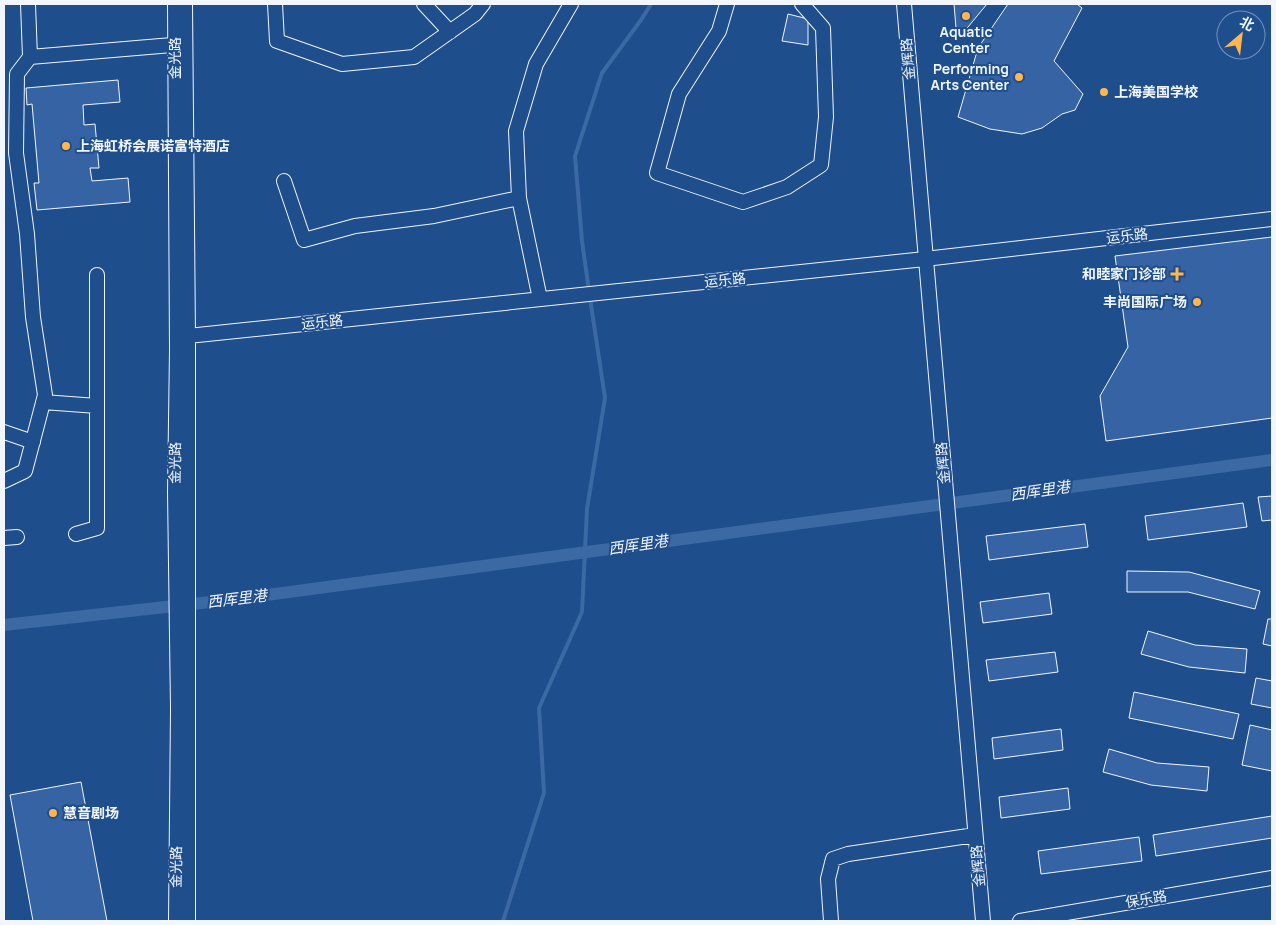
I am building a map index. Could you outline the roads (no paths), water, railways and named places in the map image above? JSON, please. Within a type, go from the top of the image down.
[{"type":"street","points":[[4,481],[25,471],[45,394],[33,317],[27,234],[10,154],[17,74],[30,57],[28,4]]},
{"type":"street","name":"金光路","points":[[174,4],[180,45],[182,338],[182,577],[177,633],[176,921]]},
{"type":"street","name":"金光路","points":[[180,45],[186,4]]},
{"type":"street","points":[[275,4],[277,41],[342,64],[414,57],[475,14],[483,4]]},
{"type":"street","points":[[424,4],[450,32]]},
{"type":"street","points":[[540,299],[519,198],[516,131],[536,64],[572,4]]},
{"type":"street","points":[[727,4],[719,31],[679,94],[657,173],[743,202],[787,187],[821,165],[826,117],[823,28],[802,4]]},
{"type":"street","name":"金辉路","points":[[904,4],[983,921]]},
{"type":"street","points":[[30,57],[180,45]]},
{"type":"street","points":[[284,181],[304,240],[355,226],[434,216],[519,198]]},
{"type":"street","name":"运乐路","points":[[182,338],[925,259],[1272,219]]},
{"type":"street","points":[[76,534],[97,528],[97,275]]},
{"type":"street","points":[[43,402],[97,406]]},
{"type":"street","points":[[4,432],[33,442]]},
{"type":"street","name":"金光路","points":[[182,577],[188,616],[188,921]]},
{"type":"street","points":[[831,921],[828,879],[832,859],[848,854],[975,835]]},
{"type":"street","name":"保乐路","points":[[1020,921],[1272,878]]},
{"type":"waterway","points":[[589,291],[582,241],[575,156],[602,73],[651,4]]},
{"type":"waterway","points":[[503,921],[544,793],[539,708],[582,612],[587,509],[605,398],[590,298]]},
{"type":"waterway","name":"西厍里港","points":[[4,625],[237,599],[1272,460]]},
{"type":"place","name":"Aquatic Center","points":[[966,16]]},
{"type":"place","name":"Performing Arts Center","points":[[1019,77]]},
{"type":"place","name":"上海美国学校","points":[[1104,92]]},
{"type":"place","name":"上海虹桥会展诺富特酒店","points":[[66,146]]},
{"type":"place","name":"和睦家门诊部","points":[[1177,274]]},
{"type":"place","name":"丰尚国际广场","points":[[1197,302]]},
{"type":"place","name":"慧音剧场","points":[[53,813]]}]
